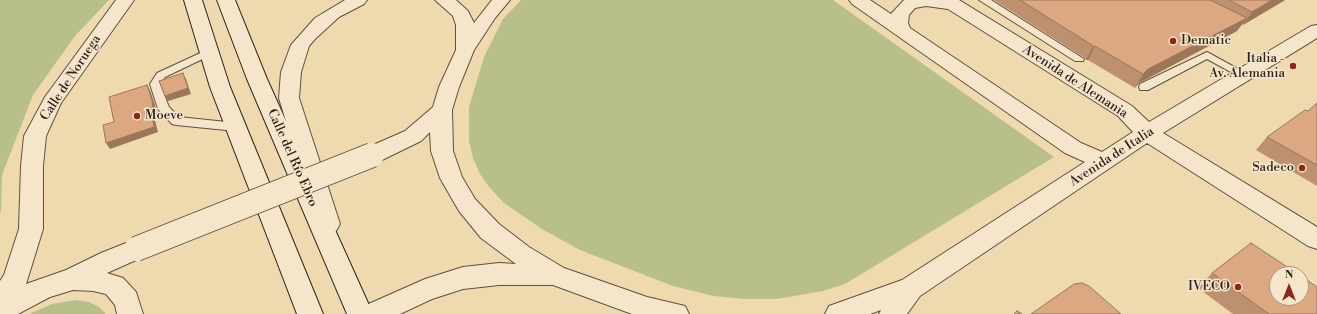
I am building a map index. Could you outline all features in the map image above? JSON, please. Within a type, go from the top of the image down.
[{"type":"street","name":"Calle de Noruega","points":[[0,304],[16,278],[31,229],[32,166],[36,136],[52,102],[125,0]]},
{"type":"street","points":[[193,0],[209,52],[236,127],[310,314]]},
{"type":"street","name":"Calle del Río Ebro","points":[[226,0],[257,79],[360,314]]},
{"type":"street","points":[[344,276],[289,98],[291,72],[300,45],[321,22],[345,6],[358,0]]},
{"type":"street","points":[[444,0],[462,15],[465,25],[465,50]]},
{"type":"street","points":[[501,0],[488,15],[465,50],[449,87],[442,110],[442,151],[451,178],[467,205],[490,231],[520,254],[556,275],[646,308],[676,314]]},
{"type":"street","points":[[858,0],[1073,148],[1105,162]]},
{"type":"street","points":[[869,0],[887,0]]},
{"type":"street","name":"Avenida de Alemania","points":[[903,31],[900,23],[900,14],[909,4],[926,1],[950,2],[1124,111],[1147,133],[1317,239]]},
{"type":"street","name":"Avenida de Italia","points":[[911,288],[1147,133],[1317,30]]},
{"type":"street","points":[[0,312],[14,302],[43,288],[73,279],[110,260],[136,249],[372,155],[413,136],[442,110]]},
{"type":"street","name":"Calle de Noruega","points":[[0,286],[22,257]]},
{"type":"street","points":[[373,314],[425,290],[463,278],[499,274],[556,275]]},
{"type":"street","points":[[73,279],[93,280],[114,286],[128,300],[130,314]]},
{"type":"street","points":[[838,314],[911,288]]},
{"type":"street","points":[[892,314],[911,288]]},
{"type":"street","points":[[606,293],[635,314]]},
{"type":"lane","points":[[984,0],[1079,59]]},
{"type":"lane","points":[[209,52],[161,75],[156,84],[164,109],[176,121],[236,127]]},
{"type":"lane","points":[[1144,87],[1207,55],[1244,75]]},
{"type":"green space","points":[[0,0],[109,0],[75,36],[33,95],[2,175],[0,213]]},
{"type":"green space","points":[[521,0],[833,0],[1054,157],[845,284],[823,291],[777,299],[745,299],[714,296],[673,286],[580,250],[542,229],[504,203],[490,188],[480,174],[473,158],[469,141],[469,107],[484,57],[503,19]]},
{"type":"green space","points":[[76,300],[89,302],[99,307],[106,314],[29,314],[52,304]]},
{"type":"building","name":"Dematic","points":[[1020,0],[1210,0],[1247,18],[1148,69],[1143,74],[1095,46],[1093,47]]},
{"type":"building","points":[[1229,0],[1272,0],[1252,12]]},
{"type":"building","points":[[183,73],[188,88],[165,96],[159,81]]},
{"type":"building","points":[[147,85],[152,100],[153,111],[151,111],[154,127],[106,143],[103,125],[114,122],[109,97]]},
{"type":"building","points":[[1317,103],[1317,165],[1267,137],[1305,110],[1308,111]]},
{"type":"building","points":[[1251,243],[1286,266],[1269,266],[1269,306],[1309,306],[1309,282],[1317,287],[1317,314],[1269,314],[1212,273]]},
{"type":"building","points":[[1082,283],[1089,286],[1121,314],[1031,314],[1074,284]]},
{"type":"building","points":[[1017,311],[1022,314],[1014,314]]},
{"type":"place","name":"Dematic","points":[[1173,41]]},
{"type":"place","name":"Italia - Av. Alemania","points":[[1293,66]]},
{"type":"place","name":"Moeve","points":[[137,116]]},
{"type":"place","name":"Sadeco","points":[[1302,168]]},
{"type":"place","name":"IVECO","points":[[1238,287]]}]
